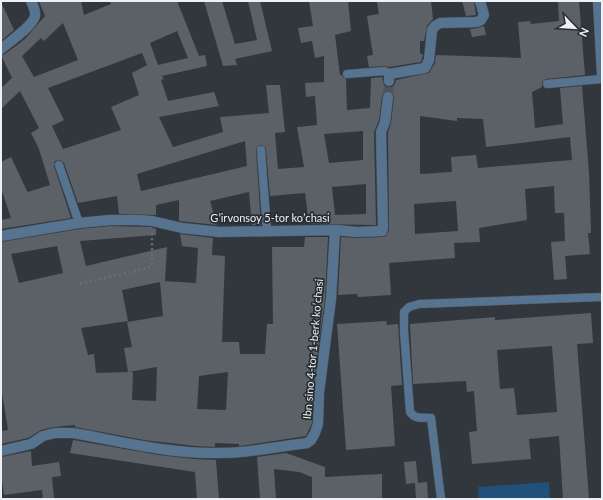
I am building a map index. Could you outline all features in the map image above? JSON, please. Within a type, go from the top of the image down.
[{"type":"street","points":[[1,49],[32,22],[35,12],[31,1]]},
{"type":"street","points":[[389,77],[425,68],[429,60],[432,30],[435,26],[440,23],[477,22],[481,20],[484,14],[480,1]]},
{"type":"street","points":[[598,1],[602,75]]},
{"type":"street","name":"Gʼirvonsoy 5-tor koʼchasi","points":[[1,236],[79,223],[110,220],[152,221],[182,228],[220,232],[335,230],[357,232],[380,231],[382,229],[381,132],[385,122],[388,97]]},
{"type":"street","name":"Ibn sino 4-tor 1-berk koʼchasi","points":[[1,451],[31,444],[43,436],[73,433],[180,451],[212,453],[247,452],[306,443],[311,440],[315,434],[318,424],[319,392],[331,299],[335,230]]},
{"type":"lane","points":[[347,74],[385,71],[389,77]]},
{"type":"lane","points":[[547,84],[602,79]]},
{"type":"lane","points":[[260,150],[267,231]]},
{"type":"lane","points":[[59,165],[79,223]]},
{"type":"lane","points":[[441,499],[431,418],[413,417],[410,412],[404,312],[409,308],[420,304],[602,297]]},
{"type":"path","points":[[80,284],[151,267],[152,221]]},
{"type":"shaded area","points":[[549,482],[550,499],[479,499],[478,487]]},
{"type":"building","points":[[39,1],[81,1],[84,15],[111,4],[110,1],[177,1],[199,56],[205,55],[207,66],[162,76],[164,79],[161,80],[168,101],[214,92],[219,106],[159,117],[173,147],[223,132],[220,117],[269,113],[266,85],[280,85],[285,132],[275,133],[278,169],[304,167],[297,127],[317,125],[315,96],[306,97],[305,83],[324,82],[324,56],[315,58],[312,41],[301,43],[298,28],[313,26],[309,1],[348,1],[351,31],[335,35],[340,75],[346,79],[347,110],[370,108],[371,78],[382,77],[386,87],[392,87],[396,80],[429,73],[435,63],[436,55],[521,58],[518,22],[530,21],[531,24],[559,21],[558,1],[579,1],[585,75],[546,79],[542,82],[542,87],[532,92],[535,128],[563,124],[560,88],[582,86],[589,172],[591,233],[588,233],[590,254],[565,256],[567,279],[554,280],[551,242],[565,241],[564,213],[555,213],[554,186],[525,189],[527,220],[479,228],[480,242],[454,243],[455,258],[389,263],[391,295],[358,297],[357,294],[338,295],[341,237],[382,237],[386,236],[389,230],[388,133],[391,123],[394,97],[392,92],[388,91],[383,93],[379,120],[374,132],[376,225],[309,224],[305,193],[270,196],[266,150],[265,147],[261,145],[258,146],[256,150],[261,225],[252,225],[249,192],[210,201],[217,225],[179,221],[179,200],[156,205],[156,215],[119,214],[117,196],[78,203],[64,163],[60,160],[55,161],[54,166],[71,218],[1,229],[1,220],[11,218],[1,188],[1,162],[11,157],[28,192],[50,185],[39,149],[31,133],[39,128],[20,91],[1,109],[1,88],[12,78],[1,55],[5,54],[25,39],[45,16]],"holes":[[[63,23],[78,60],[34,77],[22,56],[41,38],[44,41]],[[177,31],[188,58],[158,65],[150,43]],[[142,53],[147,65],[132,73],[139,95],[111,107],[121,130],[63,149],[52,126],[64,120],[48,88]],[[420,116],[457,121],[457,118],[483,119],[486,147],[570,137],[572,160],[478,168],[476,155],[451,157],[452,172],[420,174]],[[363,131],[363,160],[329,163],[324,134]],[[245,141],[247,166],[141,191],[137,174]],[[366,184],[366,214],[335,215],[332,187]],[[456,201],[458,231],[415,234],[414,204]]]},
{"type":"building","points":[[204,1],[222,1],[235,44],[257,40],[248,1],[260,1],[272,51],[235,59],[237,65],[223,66]]},
{"type":"building","points":[[431,1],[433,19],[427,26],[424,41],[420,41],[420,54],[423,54],[421,62],[389,67],[369,67],[367,56],[373,55],[367,16],[379,14],[377,2]]},
{"type":"building","points":[[462,1],[474,1],[476,15],[466,16]]},
{"type":"building","points":[[1,2],[14,30],[1,41]]},
{"type":"building","points":[[484,26],[486,35],[472,37],[470,29]]},
{"type":"building","points":[[110,226],[151,227],[156,229],[156,235],[80,241],[86,266],[167,247],[165,281],[162,281],[196,283],[198,248],[182,246],[180,234],[213,238],[212,255],[225,256],[222,342],[239,342],[240,354],[265,354],[267,324],[273,324],[272,247],[304,247],[305,237],[328,237],[325,298],[313,391],[312,423],[306,436],[239,446],[239,444],[215,443],[215,447],[144,440],[75,427],[75,425],[41,430],[28,438],[1,444],[1,431],[8,430],[1,387],[1,242],[80,229]],"holes":[[[57,246],[63,273],[19,283],[11,254]],[[160,282],[163,316],[127,322],[132,347],[124,348],[128,372],[96,373],[94,354],[88,355],[81,328],[128,321],[122,290]],[[157,367],[156,401],[132,400],[133,372],[128,372]],[[228,372],[226,410],[197,409],[199,376]]]},
{"type":"building","points":[[591,313],[593,343],[577,344],[589,499],[563,499],[559,436],[529,439],[531,459],[472,464],[469,432],[477,431],[474,391],[467,392],[466,381],[413,384],[410,324],[495,317],[495,320]],"holes":[[[552,346],[557,412],[517,415],[514,388],[500,389],[497,350]]]},
{"type":"building","points":[[386,321],[387,325],[398,324],[402,385],[391,386],[395,446],[346,450],[337,324]]},
{"type":"building","points":[[73,440],[159,455],[216,460],[219,499],[197,499],[195,472],[70,453]]},
{"type":"building","points":[[31,451],[32,466],[59,462],[61,476],[52,477],[54,499],[43,499],[42,490],[4,495],[1,473],[1,457]]},
{"type":"building","points":[[286,453],[325,467],[325,477],[382,474],[382,499],[312,499],[312,477],[299,472],[274,469],[276,499],[260,499],[257,457]]},
{"type":"building","points":[[416,461],[418,483],[427,482],[428,499],[416,499],[415,483],[406,484],[404,462]]},
{"type":"tunnel","points":[[388,97],[389,81]]}]
